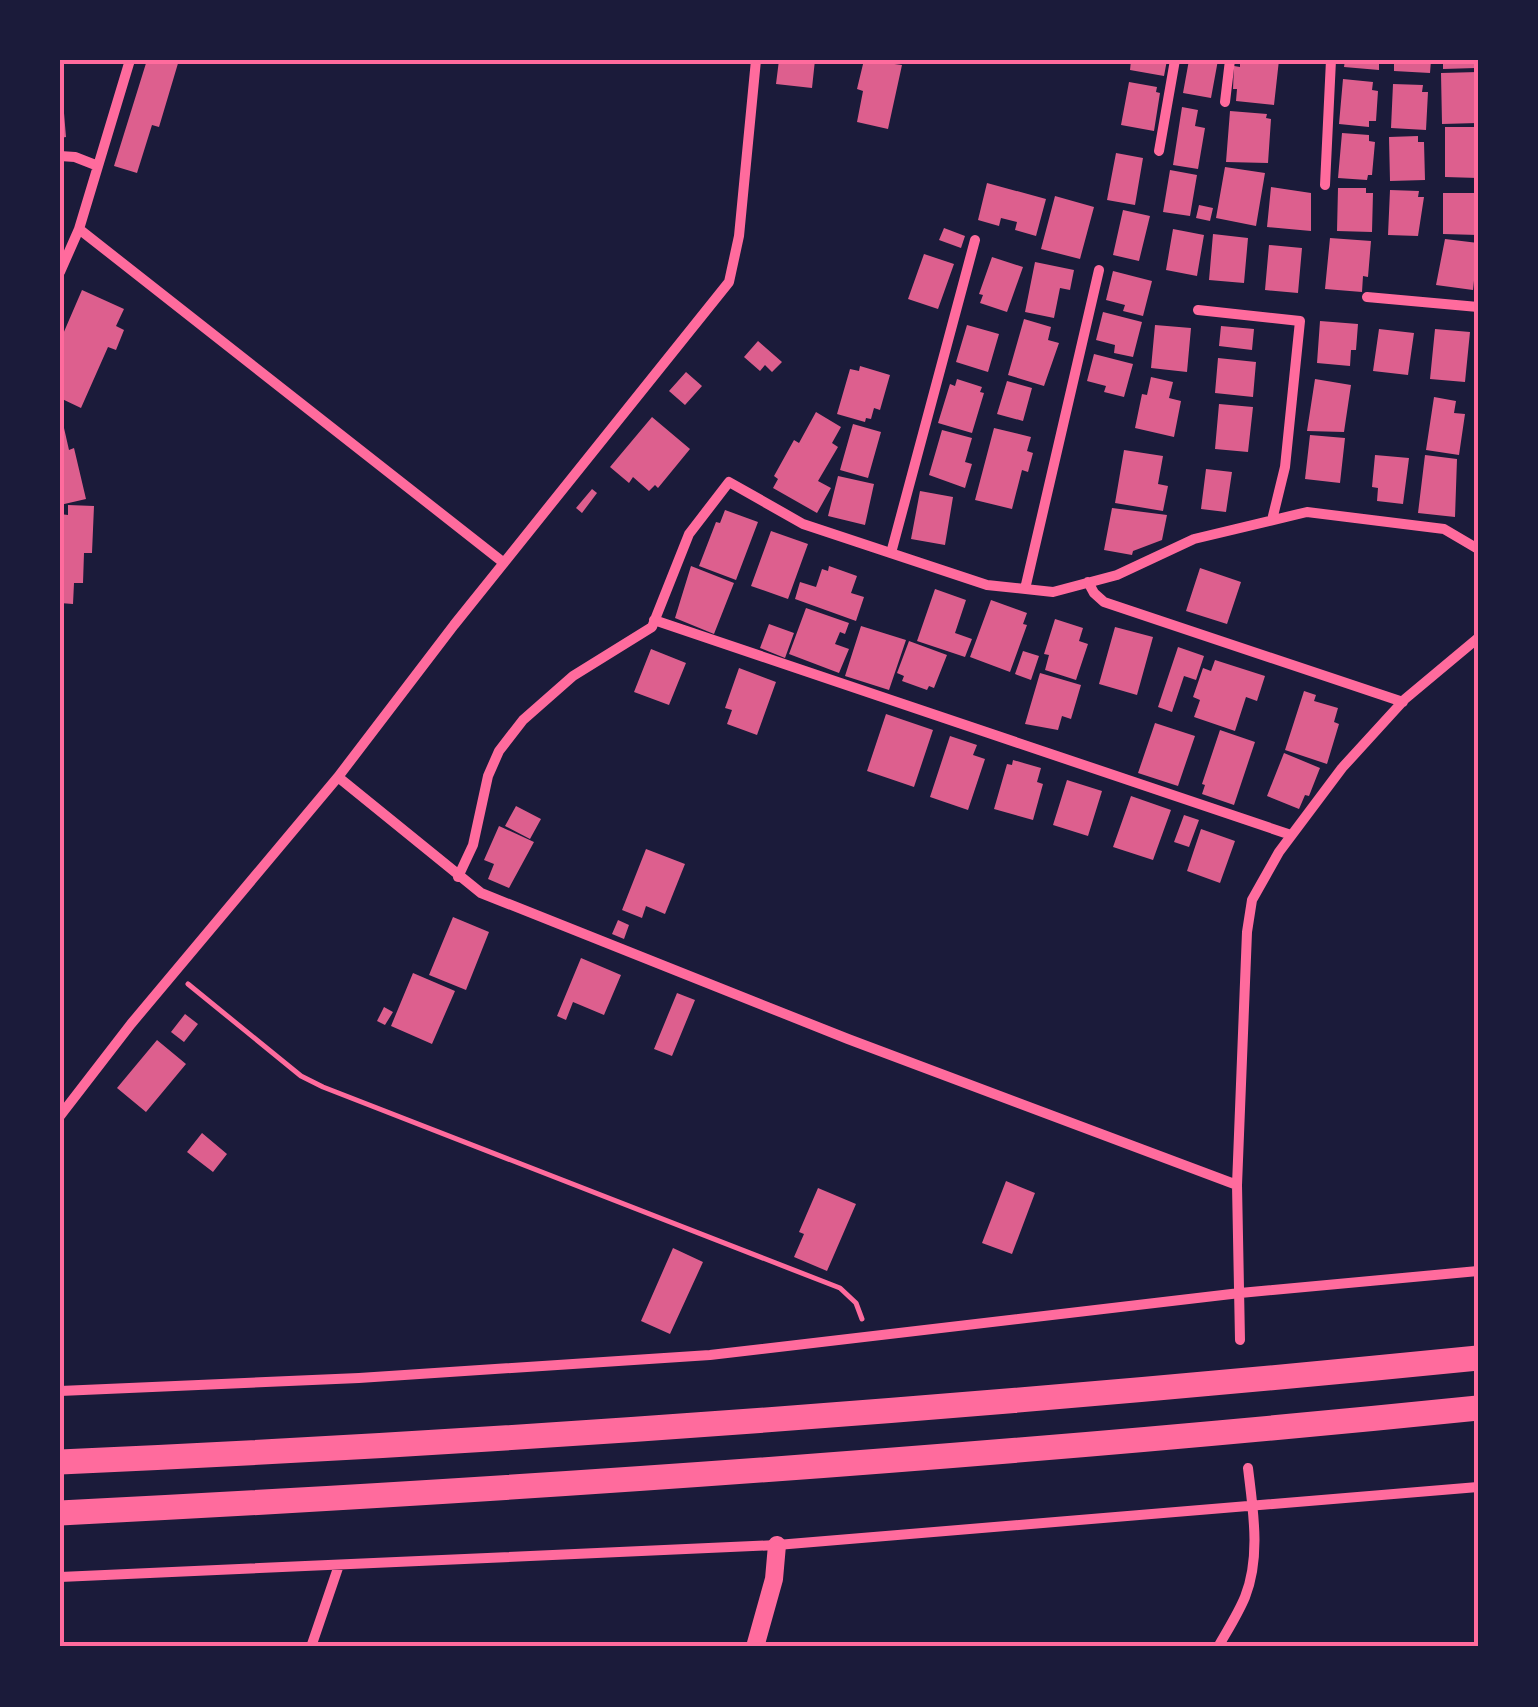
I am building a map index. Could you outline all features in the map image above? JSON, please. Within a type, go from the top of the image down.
[{"type":"highway","points":[[60,1462],[447,1443],[913,1411],[1478,1358]]},
{"type":"highway","points":[[60,1514],[446,1494],[1283,1428],[1478,1408]]},
{"type":"street","points":[[60,272],[80,230],[130,60]]},
{"type":"street","points":[[60,1116],[338,776],[729,282],[739,236],[756,60]]},
{"type":"street","points":[[1159,151],[1176,60]]},
{"type":"street","points":[[1225,102],[1230,60]]},
{"type":"street","points":[[1325,186],[1331,60]]},
{"type":"street","points":[[60,156],[98,166]]},
{"type":"street","points":[[80,230],[504,563]]},
{"type":"street","points":[[891,553],[975,240]]},
{"type":"street","points":[[1025,589],[1099,270]]},
{"type":"street","points":[[1368,297],[1478,307]]},
{"type":"street","points":[[1198,310],[1300,321],[1285,467],[1272,520]]},
{"type":"street","points":[[458,877],[473,845],[488,776],[499,751],[523,720],[573,676],[652,626],[689,534],[729,482],[803,524],[987,584],[1053,592],[1117,575],[1194,538],[1307,512],[1444,529],[1477,546]]},
{"type":"street","points":[[1088,582],[1104,602],[1402,702]]},
{"type":"street","points":[[654,620],[1291,835]]},
{"type":"street","points":[[1240,1340],[1237,1186],[1247,932],[1252,900],[1291,835],[1342,768],[1402,702],[1478,638]]},
{"type":"street","points":[[338,776],[481,893],[1237,1186]]},
{"type":"street","points":[[60,1392],[359,1378],[691,1356],[1240,1293],[1478,1272]]},
{"type":"street","points":[[1218,1647],[1246,1595],[1253,1566],[1248,1468]]},
{"type":"street","points":[[60,1578],[778,1544],[1478,1487]]},
{"type":"street","points":[[754,1647],[774,1579],[778,1544]]},
{"type":"street","points":[[311,1647],[339,1566]]},
{"type":"path","points":[[174,973],[312,1082],[840,1288],[856,1304],[865,1337]]},
{"type":"building","points":[[147,60],[179,60],[159,127],[152,125],[137,173],[114,166]]},
{"type":"building","points":[[779,60],[815,60],[812,88],[776,84]]},
{"type":"building","points":[[864,60],[902,65],[888,129],[857,122],[863,91],[857,89]]},
{"type":"building","points":[[1131,60],[1167,60],[1164,76],[1130,70]]},
{"type":"building","points":[[1189,60],[1218,60],[1211,98],[1183,93]]},
{"type":"building","points":[[1240,60],[1279,60],[1274,105],[1236,101],[1234,66],[1240,67]]},
{"type":"building","points":[[1345,60],[1379,60],[1379,70],[1344,67]]},
{"type":"building","points":[[1394,60],[1431,60],[1430,73],[1394,71]]},
{"type":"building","points":[[1443,60],[1478,60],[1478,65],[1443,69]]},
{"type":"building","points":[[1478,72],[1478,123],[1442,124],[1441,73]]},
{"type":"building","points":[[1343,79],[1373,82],[1372,90],[1378,91],[1376,121],[1369,121],[1369,127],[1339,124]]},
{"type":"building","points":[[1129,82],[1157,87],[1156,92],[1160,93],[1154,131],[1121,125]]},
{"type":"building","points":[[1393,84],[1423,85],[1422,92],[1428,92],[1426,130],[1391,128]]},
{"type":"building","points":[[60,101],[66,137],[60,138]]},
{"type":"building","points":[[1182,107],[1198,110],[1195,126],[1205,128],[1198,169],[1173,165]]},
{"type":"building","points":[[1230,111],[1267,114],[1266,118],[1271,119],[1268,163],[1226,162]]},
{"type":"building","points":[[1445,127],[1478,127],[1478,178],[1445,177]]},
{"type":"building","points":[[1342,133],[1369,135],[1369,141],[1375,142],[1372,175],[1367,180],[1338,178]]},
{"type":"building","points":[[1418,136],[1418,142],[1424,142],[1425,180],[1390,181],[1389,137]]},
{"type":"building","points":[[1116,153],[1143,158],[1135,205],[1107,200]]},
{"type":"building","points":[[1225,167],[1265,173],[1256,226],[1216,218]]},
{"type":"building","points":[[1170,170],[1197,175],[1190,216],[1163,212]]},
{"type":"building","points":[[987,183],[1046,199],[1036,236],[1015,230],[1017,222],[1001,218],[999,226],[978,220]]},
{"type":"building","points":[[1271,187],[1311,193],[1311,231],[1267,227]]},
{"type":"building","points":[[1338,188],[1366,188],[1366,193],[1373,193],[1372,232],[1337,231]]},
{"type":"building","points":[[1390,190],[1419,191],[1418,197],[1424,197],[1418,236],[1388,235]]},
{"type":"building","points":[[1443,193],[1478,193],[1478,235],[1443,234]]},
{"type":"building","points":[[1055,196],[1094,207],[1080,259],[1041,249]]},
{"type":"building","points":[[1199,205],[1213,208],[1210,221],[1196,218]]},
{"type":"building","points":[[1123,210],[1150,216],[1139,261],[1113,255]]},
{"type":"building","points":[[944,228],[965,236],[961,248],[939,240]]},
{"type":"building","points":[[1173,229],[1204,235],[1197,276],[1166,270]]},
{"type":"building","points":[[1213,234],[1248,238],[1244,283],[1209,280]]},
{"type":"building","points":[[1330,238],[1371,241],[1368,277],[1363,276],[1362,292],[1325,289]]},
{"type":"building","points":[[1445,239],[1478,243],[1473,290],[1436,285]]},
{"type":"building","points":[[1269,245],[1302,248],[1298,293],[1265,290]]},
{"type":"building","points":[[924,254],[954,264],[938,309],[908,299]]},
{"type":"building","points":[[992,257],[1023,267],[1007,312],[980,303],[983,295],[979,294]]},
{"type":"building","points":[[1035,262],[1074,270],[1070,290],[1060,288],[1054,318],[1025,312]]},
{"type":"building","points":[[1113,271],[1152,281],[1143,316],[1123,311],[1125,305],[1106,300]]},
{"type":"building","points":[[82,290],[124,309],[116,326],[124,330],[116,350],[108,347],[81,408],[60,398],[60,341]]},
{"type":"building","points":[[1103,312],[1142,322],[1133,357],[1114,353],[1115,345],[1096,340]]},
{"type":"building","points":[[1024,319],[1051,327],[1048,340],[1059,343],[1044,386],[1008,375]]},
{"type":"building","points":[[1320,321],[1358,324],[1350,366],[1317,363]]},
{"type":"building","points":[[967,325],[999,334],[988,372],[956,362]]},
{"type":"building","points":[[1155,325],[1191,328],[1187,372],[1151,368]]},
{"type":"building","points":[[1221,326],[1254,329],[1252,350],[1219,346]]},
{"type":"building","points":[[1379,329],[1414,333],[1408,375],[1373,371]]},
{"type":"building","points":[[1435,329],[1470,332],[1465,382],[1430,379]]},
{"type":"building","points":[[758,341],[782,362],[772,372],[765,365],[760,371],[744,357]]},
{"type":"building","points":[[1094,354],[1133,364],[1124,397],[1104,392],[1106,386],[1087,381]]},
{"type":"building","points":[[1218,358],[1256,362],[1253,397],[1215,393]]},
{"type":"building","points":[[860,366],[890,375],[880,410],[874,408],[871,419],[866,418],[865,422],[837,414],[850,369],[859,371]]},
{"type":"building","points":[[686,372],[702,386],[685,405],[669,391]]},
{"type":"building","points":[[1151,377],[1173,382],[1169,398],[1181,401],[1174,437],[1135,428],[1142,394],[1147,395]]},
{"type":"building","points":[[957,379],[982,387],[980,392],[984,393],[972,433],[938,423],[950,384],[955,386]]},
{"type":"building","points":[[1315,379],[1351,385],[1344,432],[1307,431]]},
{"type":"building","points":[[1007,381],[1032,388],[1023,421],[997,414]]},
{"type":"building","points":[[1434,397],[1456,401],[1454,413],[1465,414],[1459,455],[1426,450]]},
{"type":"building","points":[[1219,404],[1253,407],[1248,452],[1215,449]]},
{"type":"building","points":[[816,412],[841,427],[832,443],[838,447],[818,481],[831,488],[817,513],[773,488],[778,479],[774,476],[794,440],[799,443]]},
{"type":"building","points":[[652,417],[690,449],[658,488],[655,485],[649,491],[633,477],[629,483],[610,467]]},
{"type":"building","points":[[853,424],[881,432],[868,478],[840,470]]},
{"type":"building","points":[[64,428],[69,450],[74,448],[86,499],[60,505],[60,429]]},
{"type":"building","points":[[994,428],[1031,437],[1027,451],[1033,453],[1028,472],[1022,470],[1012,509],[975,500]]},
{"type":"building","points":[[942,430],[972,438],[965,462],[972,464],[965,488],[929,475]]},
{"type":"building","points":[[1310,435],[1345,438],[1340,483],[1305,479]]},
{"type":"building","points":[[1124,450],[1163,456],[1158,484],[1168,486],[1163,511],[1115,503]]},
{"type":"building","points":[[1375,455],[1409,458],[1403,504],[1377,501],[1378,488],[1372,487]]},
{"type":"building","points":[[1425,455],[1457,459],[1455,517],[1418,513]]},
{"type":"building","points":[[1206,469],[1232,472],[1226,512],[1201,509]]},
{"type":"building","points":[[838,476],[874,484],[865,525],[828,516]]},
{"type":"building","points":[[592,489],[597,493],[582,513],[576,508]]},
{"type":"building","points":[[920,491],[953,497],[945,545],[911,539]]},
{"type":"building","points":[[68,505],[94,506],[92,553],[84,553],[83,583],[74,583],[73,604],[60,603],[60,514],[68,515]]},
{"type":"building","points":[[1112,508],[1167,515],[1162,540],[1133,551],[1132,555],[1104,550]]},
{"type":"building","points":[[725,510],[758,522],[736,580],[699,566],[716,522],[720,523]]},
{"type":"building","points":[[771,531],[808,544],[788,599],[751,586]]},
{"type":"building","points":[[691,566],[734,583],[714,634],[675,618]]},
{"type":"building","points":[[829,566],[857,576],[851,593],[864,597],[856,621],[795,599],[800,582],[816,587],[822,569],[828,571]]},
{"type":"building","points":[[1200,568],[1241,582],[1227,624],[1186,611]]},
{"type":"building","points":[[935,589],[966,600],[955,633],[972,639],[965,657],[917,641]]},
{"type":"building","points":[[991,600],[1027,613],[1023,624],[1027,625],[1010,672],[970,657]]},
{"type":"building","points":[[806,608],[849,623],[835,644],[849,649],[839,673],[789,654]]},
{"type":"building","points":[[1055,619],[1083,628],[1079,641],[1088,644],[1076,680],[1045,670],[1049,655],[1044,654]]},
{"type":"building","points":[[769,624],[794,633],[785,658],[760,648]]},
{"type":"building","points":[[861,626],[906,640],[889,690],[845,676]]},
{"type":"building","points":[[1115,627],[1153,637],[1137,695],[1099,684]]},
{"type":"building","points":[[909,641],[947,655],[934,688],[929,686],[927,690],[902,681],[904,676],[897,673]]},
{"type":"building","points":[[1178,647],[1204,656],[1196,680],[1184,676],[1172,712],[1158,707]]},
{"type":"building","points":[[651,649],[686,663],[669,705],[634,692]]},
{"type":"building","points":[[1023,651],[1039,656],[1031,680],[1015,674]]},
{"type":"building","points":[[1215,660],[1265,676],[1257,701],[1246,697],[1235,731],[1194,717],[1200,700],[1193,697],[1203,668],[1211,671]]},
{"type":"building","points":[[739,668],[776,682],[757,735],[727,724],[732,710],[725,708]]},
{"type":"building","points":[[1040,673],[1081,685],[1071,719],[1062,716],[1058,730],[1025,724]]},
{"type":"building","points":[[1304,691],[1316,695],[1314,701],[1338,708],[1334,722],[1339,724],[1327,764],[1285,750]]},
{"type":"building","points":[[886,714],[933,730],[914,787],[867,771]]},
{"type":"building","points":[[1155,723],[1195,736],[1178,786],[1138,773]]},
{"type":"building","points":[[1220,730],[1255,742],[1234,805],[1202,794]]},
{"type":"building","points":[[950,736],[977,745],[973,755],[985,759],[968,810],[930,797]]},
{"type":"building","points":[[1284,753],[1320,768],[1299,809],[1267,796]]},
{"type":"building","points":[[1013,760],[1041,768],[1037,782],[1043,784],[1033,820],[994,809],[1007,764],[1012,765]]},
{"type":"building","points":[[1067,780],[1102,791],[1088,836],[1053,825]]},
{"type":"building","points":[[1131,796],[1171,810],[1153,860],[1113,847]]},
{"type":"building","points":[[516,806],[541,819],[530,839],[505,826]]},
{"type":"building","points":[[1184,815],[1199,820],[1189,847],[1174,842]]},
{"type":"building","points":[[499,826],[534,842],[509,888],[488,879],[494,864],[484,860]]},
{"type":"building","points":[[1201,829],[1235,841],[1220,883],[1187,871]]},
{"type":"building","points":[[646,849],[685,864],[665,914],[646,906],[642,918],[622,910]]},
{"type":"building","points":[[453,917],[489,932],[466,990],[429,975]]},
{"type":"building","points":[[618,920],[629,925],[624,939],[612,934]]},
{"type":"building","points":[[581,958],[621,975],[604,1015],[573,1002],[566,1020],[557,1016]]},
{"type":"building","points":[[413,973],[455,991],[432,1044],[391,1026]]},
{"type":"building","points":[[677,993],[695,1000],[672,1056],[654,1049]]},
{"type":"building","points":[[384,1007],[393,1012],[385,1025],[377,1021]]},
{"type":"building","points":[[185,1014],[198,1024],[184,1042],[171,1032]]},
{"type":"building","points":[[157,1040],[186,1064],[146,1112],[117,1088]]},
{"type":"building","points":[[202,1133],[227,1154],[213,1172],[187,1152]]},
{"type":"building","points":[[1006,1181],[1035,1193],[1012,1254],[982,1243]]},
{"type":"building","points":[[818,1188],[856,1204],[827,1271],[794,1257],[804,1234],[799,1232]]},
{"type":"building","points":[[673,1248],[703,1262],[670,1334],[641,1321]]}]
